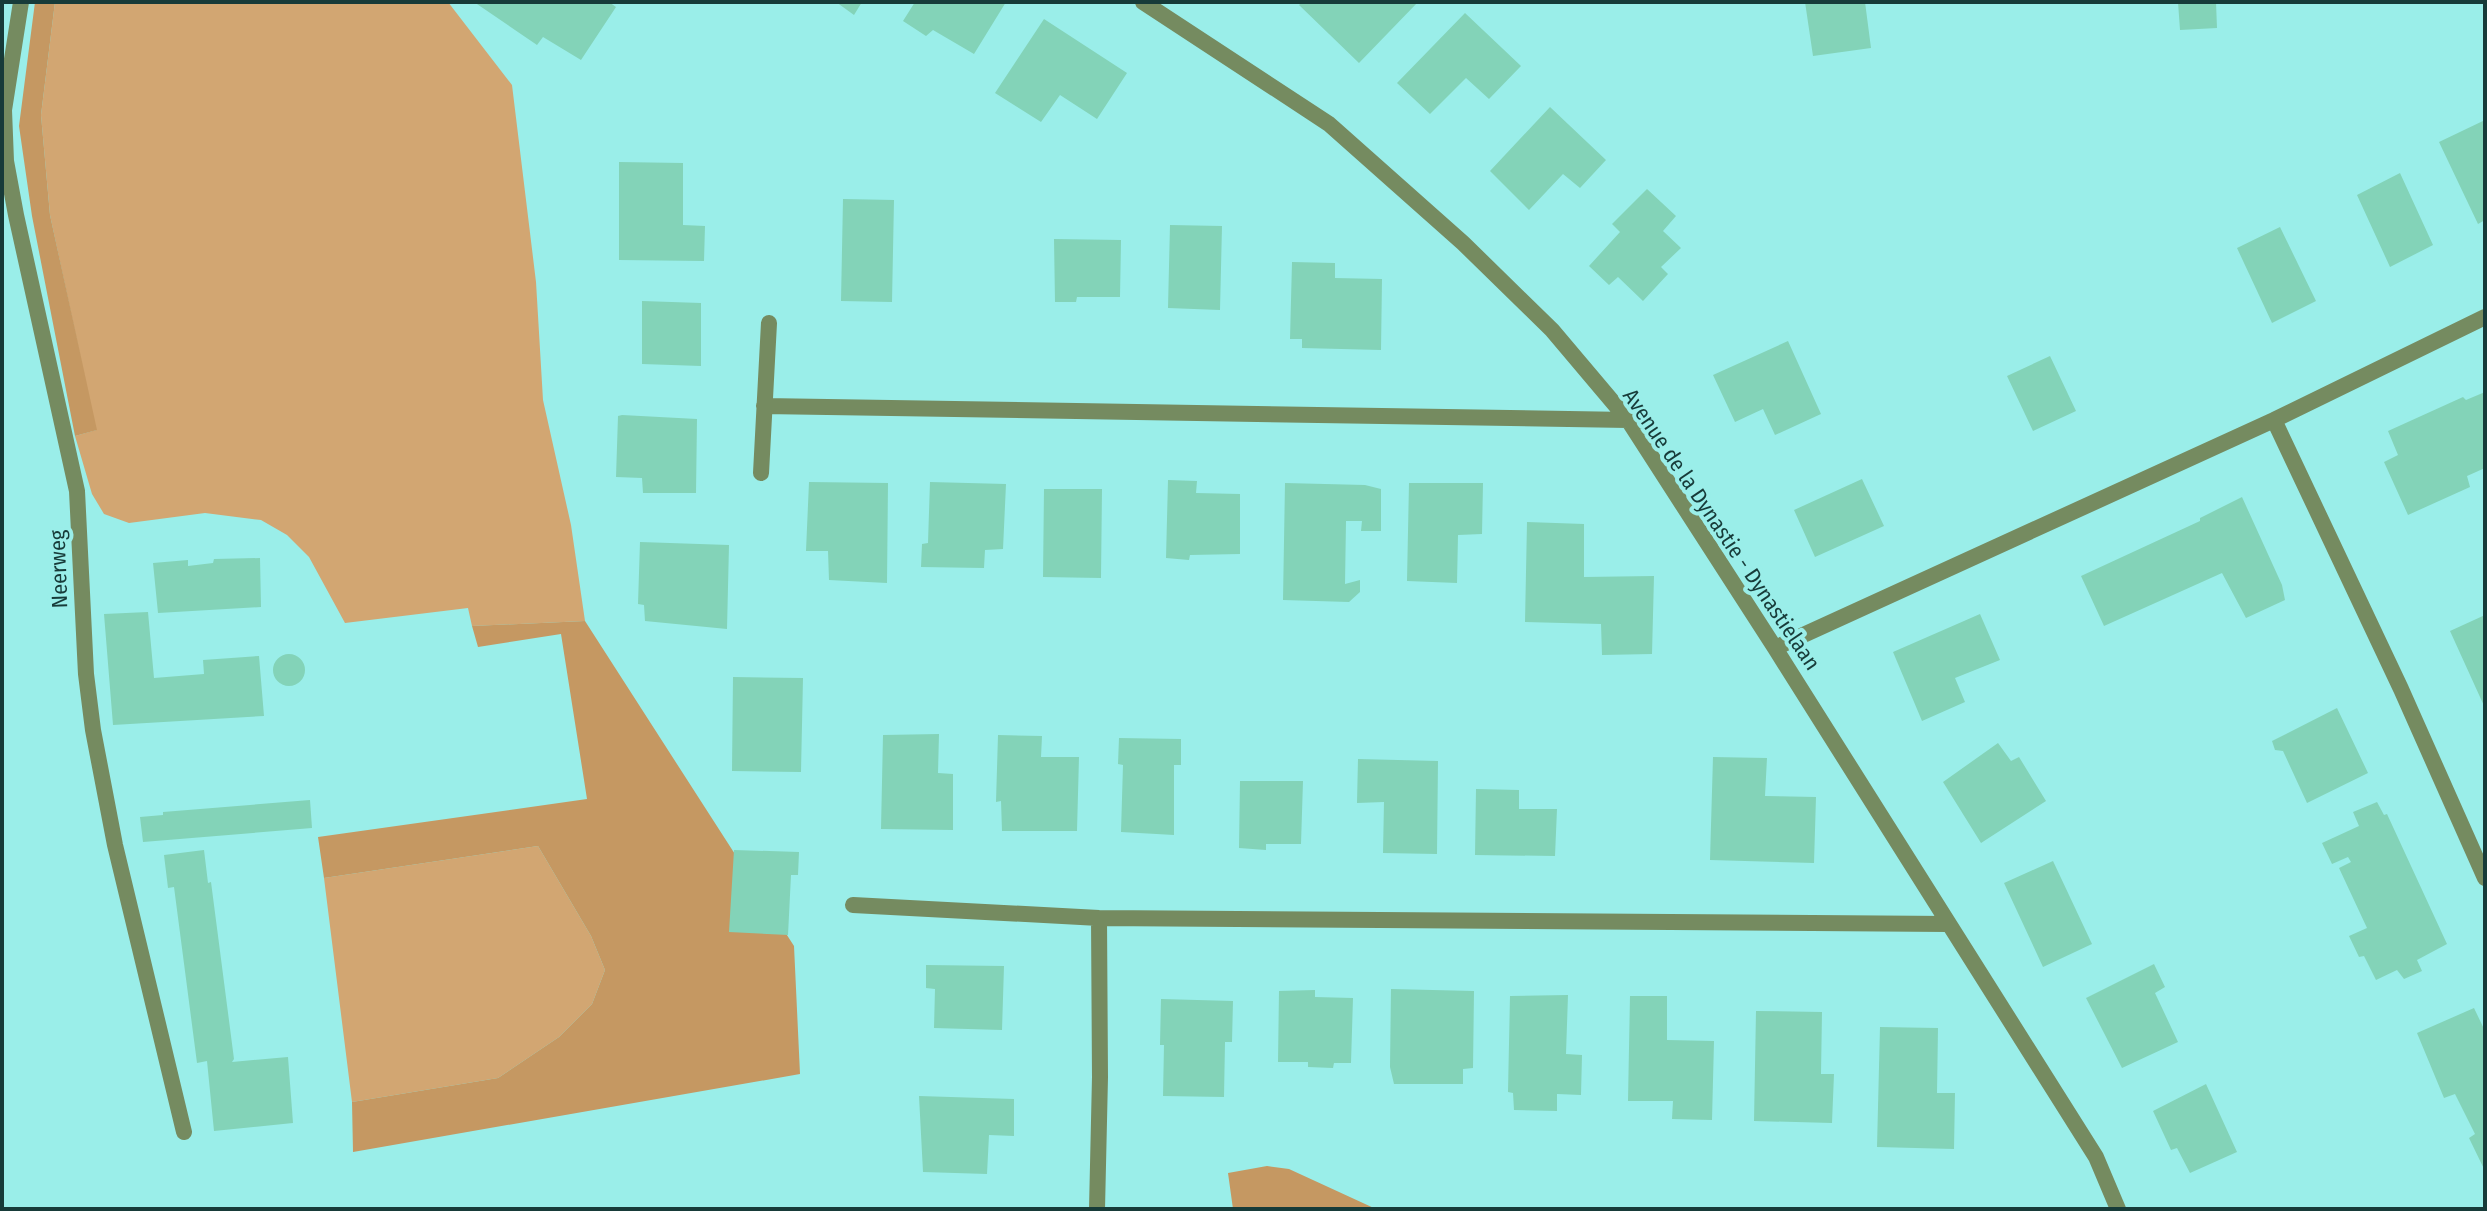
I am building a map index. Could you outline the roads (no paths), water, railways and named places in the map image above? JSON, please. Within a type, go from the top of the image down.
[{"type":"street","name":"Neerweg","points":[[21,2],[4,110],[6,161],[77,491],[86,674],[93,730],[115,845],[184,1132]]},
{"type":"street","name":"Avenue de la Dynastie - Dynastielaan","points":[[1143,2],[1329,124],[1463,243],[1552,330],[1628,420],[2096,1157],[2118,1209]]},
{"type":"street","points":[[1775,648],[2274,420],[2485,317]]},
{"type":"street","points":[[761,473],[769,323]]},
{"type":"street","points":[[764,406],[1628,420]]},
{"type":"street","points":[[2274,420],[2401,689],[2485,878]]},
{"type":"street","points":[[853,905],[1099,918],[1948,924]]},
{"type":"street","points":[[1097,1209],[1099,918]]}]
